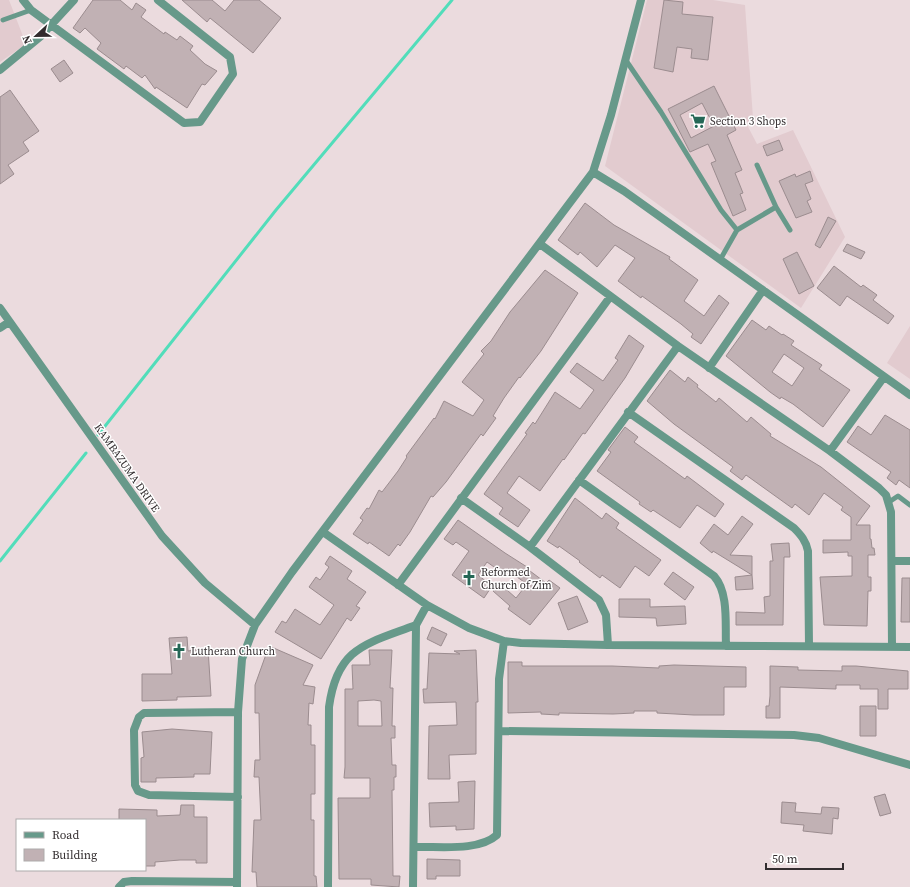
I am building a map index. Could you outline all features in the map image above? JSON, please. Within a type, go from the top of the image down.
[{"type":"street","points":[[23,0],[31,10],[184,123],[200,122],[233,74],[230,57],[158,0]]},
{"type":"street","points":[[0,70],[26,50],[52,26],[74,0]]},
{"type":"street","points":[[118,887],[124,882],[132,881],[237,884],[238,712],[242,660],[255,624],[292,572],[593,172],[641,0]]},
{"type":"street","points":[[593,172],[624,191],[910,395]]},
{"type":"street","points":[[540,244],[678,346],[830,451],[879,488],[886,496],[891,512],[892,647]]},
{"type":"street","points":[[709,368],[762,290]]},
{"type":"street","points":[[398,585],[610,297]]},
{"type":"street","name":"KAMBAZUMA DRIVE","points":[[0,308],[162,536],[205,583],[255,624]]},
{"type":"street","points":[[0,328],[9,322]]},
{"type":"street","points":[[530,548],[628,412],[678,346]]},
{"type":"street","points":[[830,451],[884,377]]},
{"type":"street","points":[[628,412],[802,535],[806,542],[808,551],[809,646]]},
{"type":"street","points":[[579,480],[718,581],[723,592],[726,646]]},
{"type":"street","points":[[461,498],[599,600],[606,615],[608,645]]},
{"type":"street","points":[[323,532],[427,605],[468,628],[504,641],[521,643],[608,645],[910,647]]},
{"type":"street","points":[[892,561],[910,561]]},
{"type":"street","points":[[413,887],[416,625],[427,605]]},
{"type":"street","points":[[328,887],[329,708],[335,680],[342,665],[349,655],[359,648],[416,625]]},
{"type":"street","points":[[414,847],[475,846],[490,841],[496,835],[499,679],[504,641]]},
{"type":"street","points":[[238,712],[144,713],[138,717],[134,730],[135,785],[138,791],[149,795],[238,797]]},
{"type":"street","points":[[499,731],[794,735],[820,738],[910,765]]},
{"type":"lane","points":[[3,20],[31,10]]},
{"type":"lane","points":[[625,59],[661,112],[721,210],[738,230]]},
{"type":"lane","points":[[757,165],[776,207],[790,230]]},
{"type":"lane","points":[[720,260],[738,230],[776,207]]},
{"type":"lane","points":[[888,502],[898,496],[910,505]]},
{"type":"shaded area","points":[[0,0],[9,0],[26,44],[0,62]]},
{"type":"shaded area","points":[[647,0],[713,0],[745,5],[753,118],[746,123],[757,144],[793,130],[845,237],[801,308],[605,166]]},
{"type":"shaded area","points":[[910,326],[910,379],[887,363]]},
{"type":"building","points":[[93,0],[120,0],[132,10],[136,3],[146,10],[141,17],[164,34],[165,32],[177,40],[180,36],[193,46],[190,50],[205,64],[217,71],[205,85],[202,84],[187,108],[156,87],[155,89],[145,75],[142,78],[126,66],[124,69],[97,49],[101,43],[85,28],[80,33],[73,28]]},
{"type":"building","points":[[182,0],[212,0],[225,11],[234,0],[259,0],[281,18],[253,53],[210,18],[207,22]]},
{"type":"building","points":[[664,0],[683,2],[682,14],[713,17],[708,60],[691,58],[692,49],[677,47],[673,72],[654,68]]},
{"type":"building","points":[[64,60],[73,73],[60,82],[51,69]]},
{"type":"building","points":[[714,86],[736,130],[727,135],[742,170],[735,173],[743,193],[740,194],[746,210],[733,216],[711,163],[716,161],[708,144],[690,152],[668,109]],"holes":[[[702,103],[714,126],[691,138],[680,115]]]},
{"type":"building","points":[[10,90],[39,131],[23,142],[29,151],[8,165],[14,174],[0,184],[0,97]]},
{"type":"building","points":[[779,140],[783,150],[767,156],[763,146]]},
{"type":"building","points":[[810,171],[813,181],[805,184],[811,199],[807,201],[812,212],[796,218],[779,181],[795,174],[796,177]]},
{"type":"building","points":[[585,203],[614,225],[670,257],[669,259],[698,280],[684,301],[704,316],[719,295],[729,303],[701,344],[691,337],[693,334],[681,324],[618,281],[635,258],[615,245],[597,267],[580,252],[578,255],[558,240]]},
{"type":"building","points":[[828,217],[836,221],[820,248],[815,245]]},
{"type":"building","points":[[847,244],[865,252],[861,259],[843,251]]},
{"type":"building","points":[[797,252],[814,286],[799,294],[783,259]]},
{"type":"building","points":[[834,266],[861,287],[863,285],[877,295],[873,300],[894,316],[888,324],[847,296],[840,306],[817,288]]},
{"type":"building","points":[[545,270],[578,293],[541,351],[520,378],[519,377],[504,398],[493,416],[496,418],[483,436],[481,434],[446,482],[433,497],[431,496],[410,532],[400,546],[398,544],[389,556],[369,542],[368,544],[353,534],[363,520],[360,518],[367,508],[369,509],[379,490],[382,492],[398,471],[407,457],[406,456],[434,418],[435,419],[444,401],[473,416],[484,400],[462,382],[484,354],[481,351],[491,341],[510,312]]},
{"type":"building","points":[[752,320],[766,330],[769,326],[794,341],[791,345],[822,365],[819,369],[850,390],[823,427],[793,404],[781,397],[780,399],[770,392],[726,356]],"holes":[[[784,354],[804,368],[792,386],[772,372]]]},
{"type":"building","points":[[629,335],[644,346],[625,378],[585,434],[583,433],[540,491],[519,476],[507,493],[530,510],[518,527],[499,514],[503,508],[484,494],[527,434],[525,433],[533,422],[535,424],[555,392],[580,409],[594,390],[570,372],[577,363],[603,381],[618,360],[615,358]]},
{"type":"building","points":[[670,370],[685,382],[688,377],[698,385],[697,387],[716,402],[719,398],[747,422],[751,417],[771,434],[770,436],[821,467],[870,506],[856,525],[870,525],[870,539],[875,555],[868,555],[868,577],[871,577],[871,591],[868,591],[867,626],[824,625],[820,577],[852,576],[852,556],[848,556],[848,552],[823,553],[823,540],[851,540],[851,517],[841,510],[843,507],[824,493],[809,515],[795,504],[792,508],[746,475],[742,480],[730,471],[733,467],[674,424],[647,401]]},
{"type":"building","points":[[885,415],[910,430],[910,488],[899,480],[896,485],[887,478],[891,472],[847,442],[858,426],[871,435]]},
{"type":"building","points":[[625,427],[638,437],[634,442],[685,479],[687,476],[724,504],[715,517],[697,505],[680,528],[653,510],[651,512],[639,504],[640,502],[597,471],[611,452],[608,450]]},
{"type":"building","points":[[575,498],[602,519],[606,513],[619,523],[616,528],[661,560],[649,576],[635,566],[620,588],[602,575],[600,578],[559,546],[558,548],[547,541]]},
{"type":"building","points":[[742,516],[753,524],[730,555],[752,556],[752,575],[713,551],[712,553],[700,543],[714,524],[728,535]]},
{"type":"building","points":[[458,520],[527,567],[526,568],[546,583],[549,580],[560,588],[530,625],[508,609],[510,606],[493,591],[499,583],[516,598],[527,584],[507,570],[504,574],[487,562],[478,575],[492,586],[484,598],[452,575],[469,551],[456,542],[453,545],[444,539]]},
{"type":"building","points":[[789,543],[790,557],[784,557],[783,625],[736,625],[736,612],[765,613],[764,597],[770,596],[770,561],[773,561],[771,544]]},
{"type":"building","points":[[330,556],[352,571],[347,579],[366,592],[356,606],[360,608],[351,621],[347,618],[321,659],[275,632],[282,621],[286,623],[295,609],[320,625],[334,605],[309,587],[316,577],[320,580],[329,567],[325,564]]},
{"type":"building","points":[[673,572],[694,587],[685,600],[664,584]]},
{"type":"building","points":[[752,575],[753,589],[736,590],[735,577]]},
{"type":"building","points":[[902,578],[910,578],[910,622],[901,622]]},
{"type":"building","points":[[577,596],[588,622],[568,630],[558,603]]},
{"type":"building","points":[[619,599],[650,599],[650,607],[685,606],[686,624],[657,626],[656,618],[619,617]]},
{"type":"building","points":[[432,627],[447,634],[441,646],[427,639]]},
{"type":"building","points":[[187,637],[188,651],[208,648],[211,696],[177,697],[177,700],[142,701],[142,674],[172,674],[169,638]]},
{"type":"building","points":[[269,646],[313,665],[303,685],[315,687],[313,704],[309,703],[308,725],[311,725],[311,745],[315,745],[315,794],[311,794],[311,820],[314,820],[314,876],[316,876],[317,887],[257,887],[256,872],[252,872],[254,820],[261,820],[259,777],[254,777],[255,760],[260,760],[259,713],[255,713],[255,685]]},
{"type":"building","points":[[369,650],[392,650],[390,688],[393,688],[392,726],[395,726],[395,738],[391,738],[392,765],[396,765],[394,790],[392,790],[393,876],[400,876],[399,887],[371,885],[371,879],[339,879],[338,798],[370,798],[370,778],[344,778],[345,689],[353,689],[352,665],[370,665]],"holes":[[[358,701],[381,701],[382,726],[358,726]]]},
{"type":"building","points":[[476,650],[478,702],[476,702],[476,754],[449,755],[450,779],[428,779],[429,726],[457,725],[456,702],[424,703],[423,689],[427,689],[429,653],[460,654],[454,651]]},
{"type":"building","points":[[508,662],[522,662],[522,666],[612,666],[659,668],[659,666],[674,665],[746,667],[746,687],[724,687],[724,715],[657,713],[657,711],[634,711],[634,713],[613,714],[559,713],[559,715],[541,714],[541,712],[508,713]]},
{"type":"building","points":[[770,666],[798,667],[798,670],[842,671],[842,666],[856,666],[908,671],[908,689],[888,689],[888,709],[878,709],[878,689],[860,689],[860,685],[836,685],[836,689],[780,687],[780,718],[766,718],[766,706],[769,706],[770,696]]},
{"type":"building","points":[[860,706],[876,706],[876,736],[860,736]]},
{"type":"building","points":[[172,729],[212,732],[210,774],[194,774],[194,777],[156,778],[156,782],[141,782],[141,758],[144,757],[142,732]]},
{"type":"building","points":[[475,781],[474,829],[456,830],[456,826],[430,827],[429,803],[459,802],[458,782]]},
{"type":"building","points":[[885,794],[891,813],[880,816],[874,797]]},
{"type":"building","points":[[782,802],[796,803],[795,812],[821,814],[822,807],[839,808],[838,819],[833,818],[832,834],[803,831],[804,825],[781,823]]},
{"type":"building","points":[[181,805],[194,805],[194,817],[207,817],[207,863],[196,863],[196,860],[180,860],[155,862],[155,866],[146,866],[146,819],[119,819],[119,809],[157,810],[157,816],[180,815]]},
{"type":"building","points":[[427,859],[460,860],[460,876],[436,876],[436,879],[427,879]]},
{"type":"waterway","points":[[98,435],[276,210],[452,0]]},
{"type":"waterway","points":[[0,561],[86,453]]},
{"type":"place","name":"Section 3 Shops","points":[[698,121]]},
{"type":"place","name":"Reformed Church of Zim","points":[[469,578]]},
{"type":"place","name":"Lutheran Church","points":[[179,651]]}]
